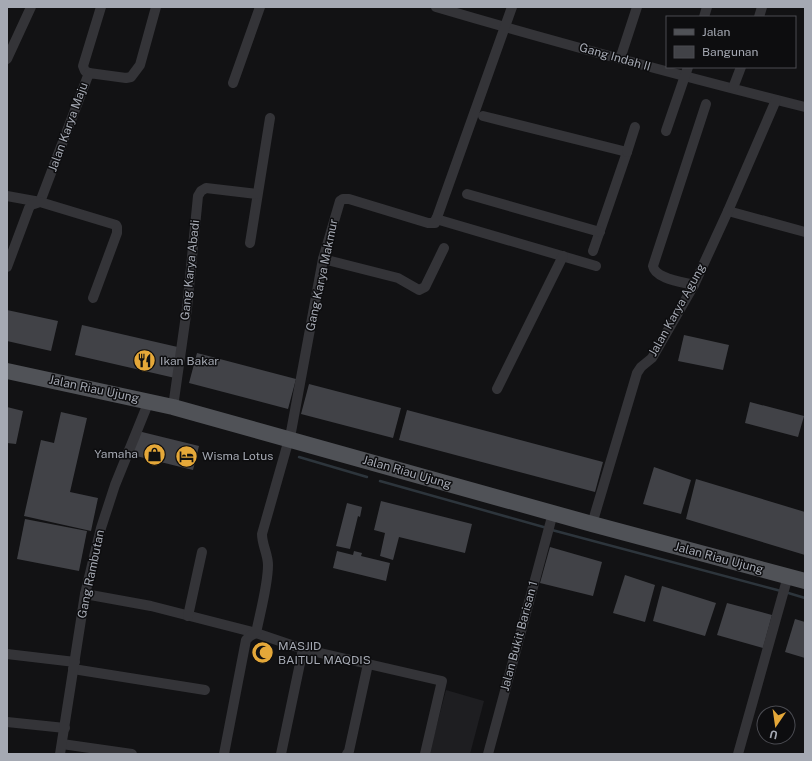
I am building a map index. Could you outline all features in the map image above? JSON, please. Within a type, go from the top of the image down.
[{"type":"main road","name":"Jalan Riau Ujung","points":[[7,371],[173,407],[289,439],[552,516],[592,524],[787,581],[805,581]]},
{"type":"street","points":[[7,59],[31,7]]},
{"type":"street","points":[[87,72],[83,66],[101,7]]},
{"type":"street","name":"Jalan Karya Maju","points":[[7,267],[29,208],[31,205],[40,202],[87,72],[126,78],[131,77],[140,65],[156,7]]},
{"type":"street","points":[[233,83],[260,7]]},
{"type":"street","points":[[436,7],[504,27]]},
{"type":"street","points":[[512,7],[436,219],[596,266]]},
{"type":"street","points":[[620,59],[637,7]]},
{"type":"street","name":"Gang Indah II","points":[[504,27],[620,59],[686,72],[733,88],[805,107]]},
{"type":"street","points":[[733,88],[741,68]]},
{"type":"street","points":[[666,130],[686,72]]},
{"type":"street","name":"Jalan Karya Agung","points":[[592,524],[636,373],[652,358],[694,285],[728,212],[776,100]]},
{"type":"street","points":[[694,285],[661,276],[652,266],[706,104]]},
{"type":"street","points":[[483,116],[627,152]]},
{"type":"street","points":[[250,243],[270,118]]},
{"type":"street","points":[[593,251],[635,127]]},
{"type":"street","name":"Gang Karya Abadi","points":[[173,407],[187,308],[198,196],[201,191],[206,188],[257,194]]},
{"type":"street","points":[[467,194],[600,232]]},
{"type":"street","points":[[7,196],[40,202],[116,225],[118,227],[93,298]]},
{"type":"street","name":"Gang Karya Makmur","points":[[256,633],[268,574],[267,556],[262,543],[262,534],[291,432],[323,259],[337,207],[343,199],[349,199],[428,224],[435,223],[436,219]]},
{"type":"street","points":[[728,212],[805,232]]},
{"type":"street","points":[[323,259],[398,278],[419,290],[425,287],[444,248]]},
{"type":"street","points":[[498,389],[563,256]]},
{"type":"street","name":"Gang Rambutan","points":[[61,749],[85,594],[100,528],[115,485],[149,401]]},
{"type":"street","name":"Jalan Bukit Barisan 1","points":[[488,754],[552,516]]},
{"type":"street","points":[[188,616],[202,552]]},
{"type":"street","points":[[738,754],[787,581]]},
{"type":"street","points":[[85,594],[151,606],[256,633],[302,649],[442,681],[425,754]]},
{"type":"street","points":[[224,754],[246,640],[256,633]]},
{"type":"street","points":[[281,754],[302,649]]},
{"type":"street","points":[[7,654],[205,690]]},
{"type":"street","points":[[348,754],[350,751],[368,664]]},
{"type":"street","points":[[7,722],[65,728]]},
{"type":"street","points":[[61,749],[132,754]]},
{"type":"shaded area","points":[[446,690],[484,701],[470,754],[429,754]]},
{"type":"building","points":[[7,310],[58,321],[51,351],[7,341]]},
{"type":"building","points":[[82,325],[182,348],[175,378],[75,355]]},
{"type":"building","points":[[684,335],[729,345],[723,370],[678,361]]},
{"type":"building","points":[[197,353],[296,379],[288,409],[189,383]]},
{"type":"building","points":[[309,384],[401,408],[393,438],[301,414]]},
{"type":"building","points":[[750,402],[804,416],[798,437],[745,423]]},
{"type":"building","points":[[7,407],[23,411],[16,444],[7,443]]},
{"type":"building","points":[[407,410],[603,462],[595,492],[399,440]]},
{"type":"building","points":[[61,412],[87,418],[70,492],[98,498],[91,531],[24,516],[41,440],[54,443]]},
{"type":"building","points":[[138,431],[199,446],[193,470],[132,455]]},
{"type":"building","points":[[654,467],[691,480],[681,514],[643,504]]},
{"type":"building","points":[[696,479],[805,512],[805,555],[686,519]]},
{"type":"building","points":[[381,501],[472,524],[465,553],[399,537],[393,560],[380,556],[385,533],[374,530]]},
{"type":"building","points":[[347,503],[362,507],[360,517],[358,516],[350,549],[336,546]]},
{"type":"building","points":[[25,519],[87,531],[79,571],[17,559]]},
{"type":"building","points":[[550,547],[602,562],[593,596],[540,583]]},
{"type":"building","points":[[337,551],[353,555],[354,551],[362,553],[361,556],[390,563],[386,581],[333,568]]},
{"type":"building","points":[[625,575],[655,585],[645,622],[613,613]]},
{"type":"building","points":[[662,586],[716,603],[705,636],[653,621]]},
{"type":"building","points":[[727,603],[772,615],[763,648],[717,635]]},
{"type":"building","points":[[795,619],[805,622],[805,658],[785,652]]},
{"type":"waterway","points":[[299,457],[367,477]]},
{"type":"waterway","points":[[380,481],[547,528]]},
{"type":"waterway","points":[[552,530],[781,591]]},
{"type":"waterway","points":[[785,592],[805,598]]},
{"type":"place","name":"Ikan Bakar","points":[[144,361]]},
{"type":"place","name":"Yamaha","points":[[154,454]]},
{"type":"place","name":"Wisma Lotus","points":[[186,456]]},
{"type":"place","name":"MASJID BAITUL MAQDIS","points":[[263,653]]}]
